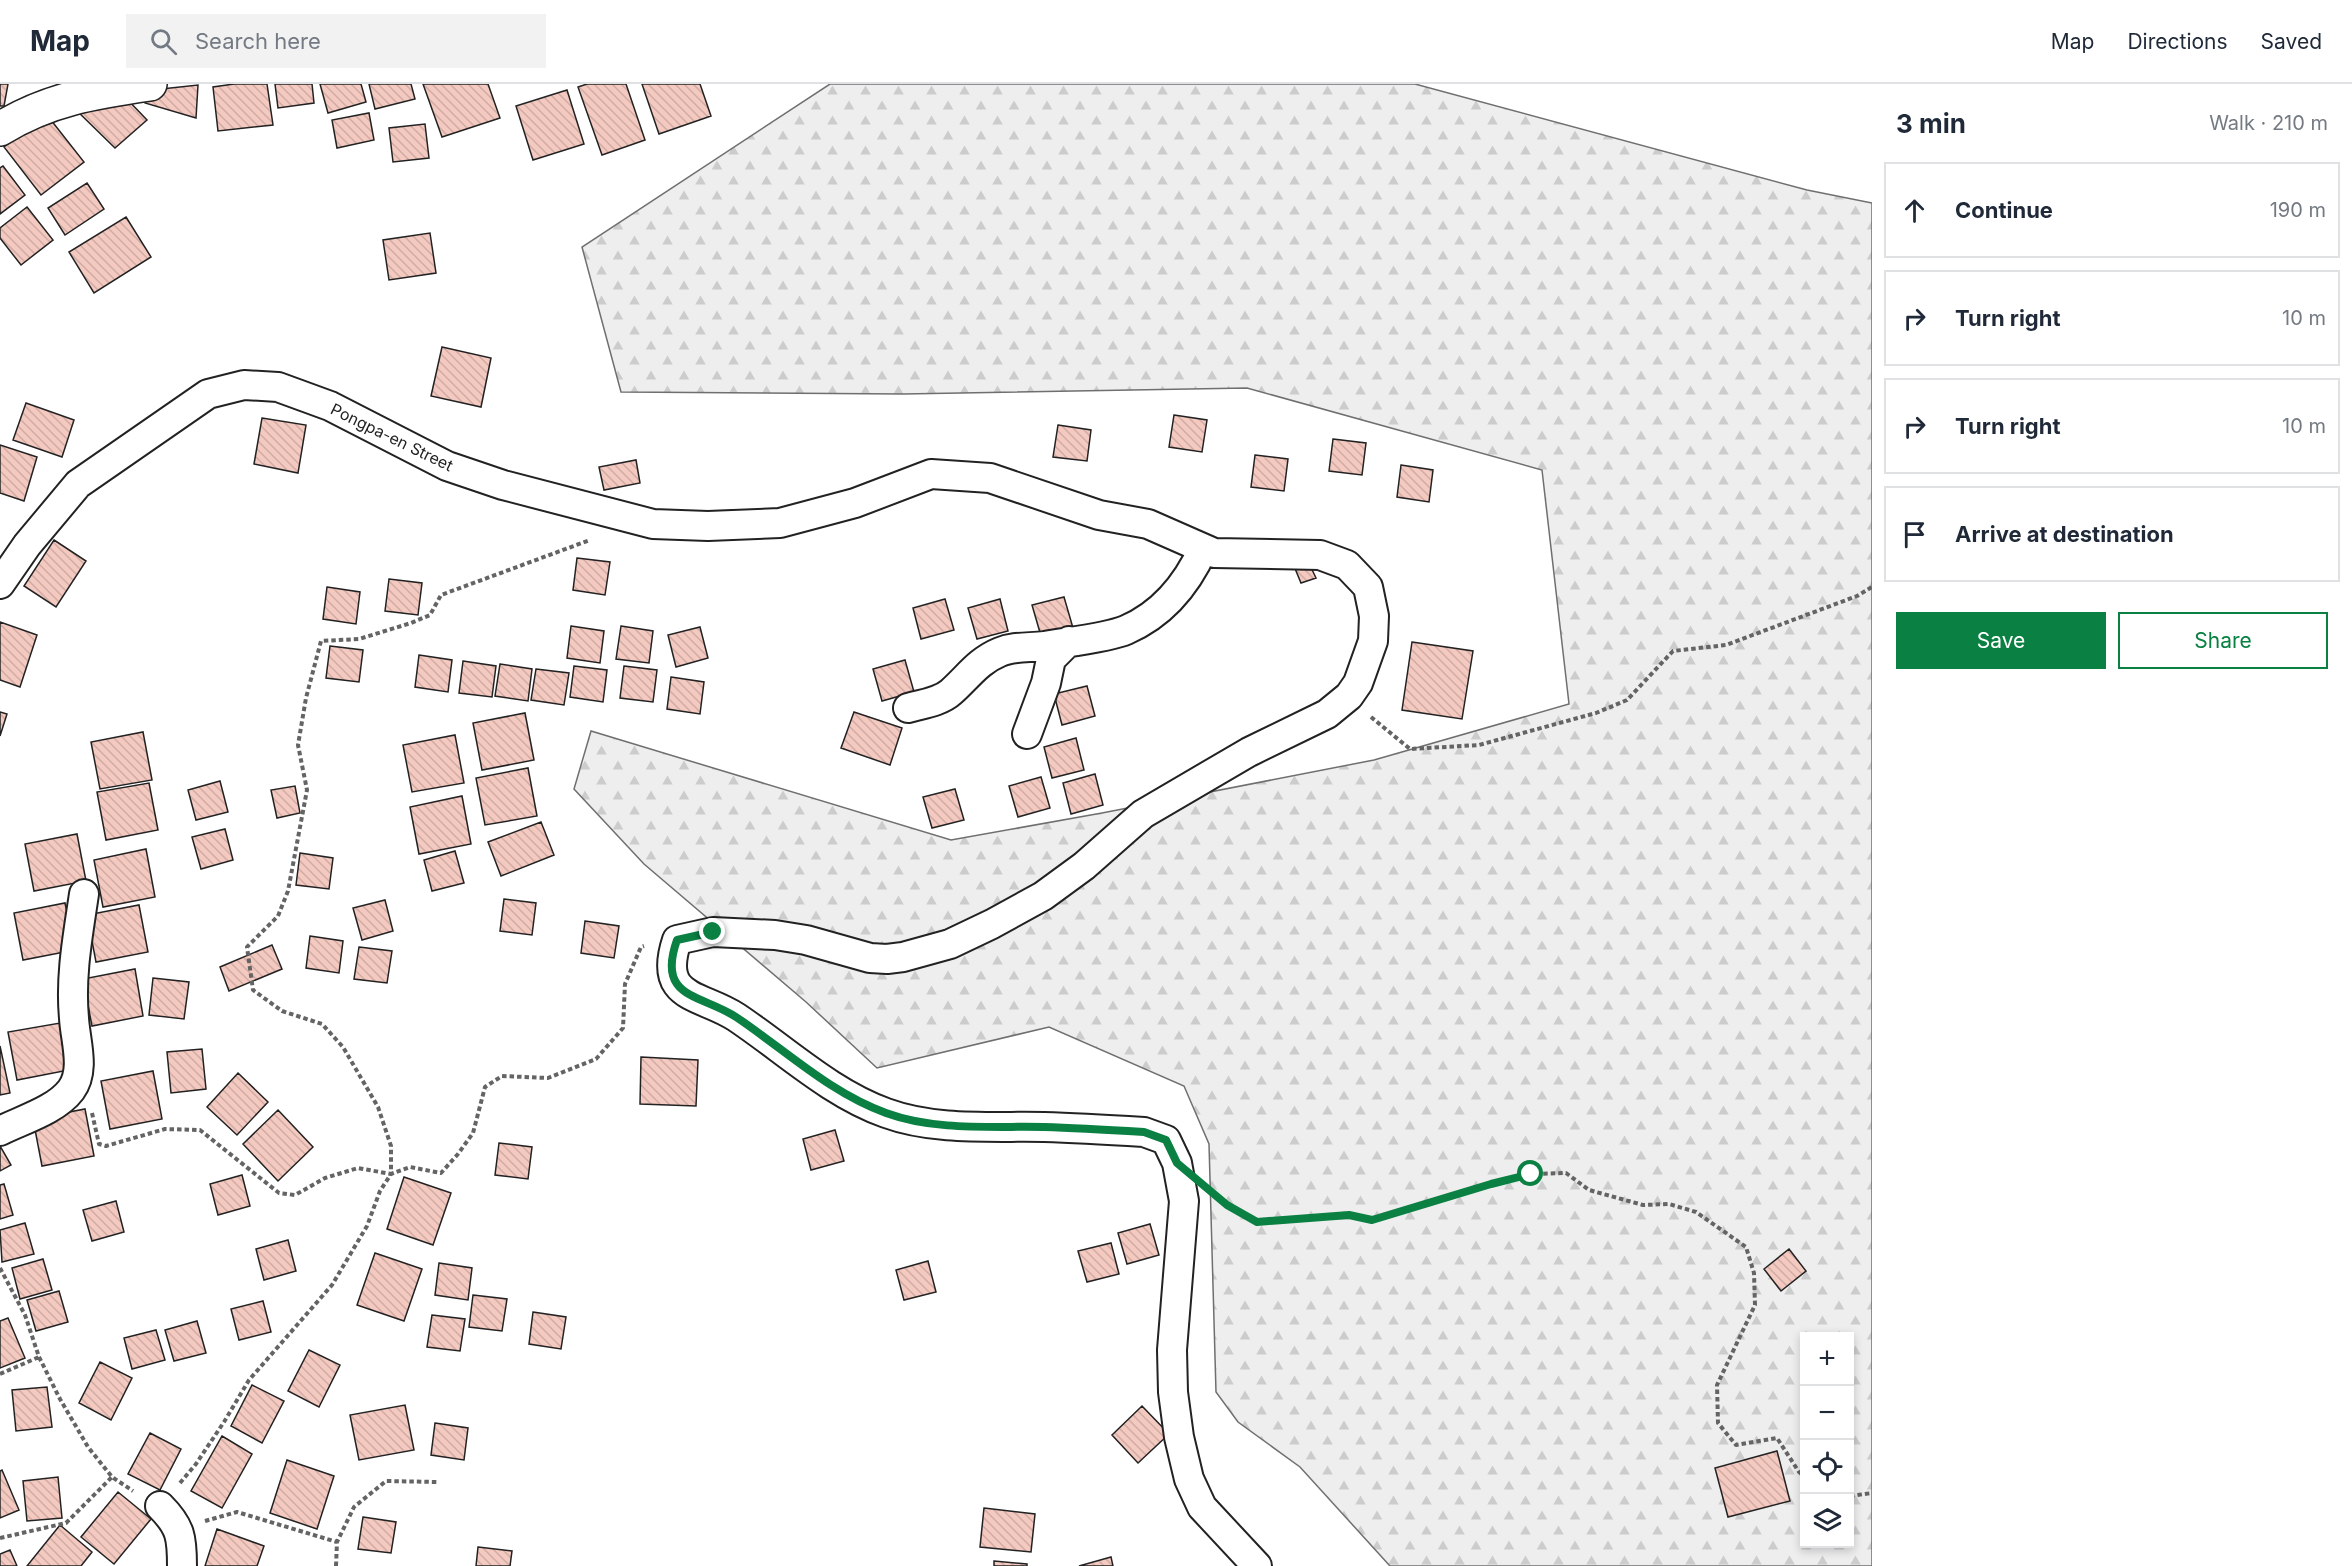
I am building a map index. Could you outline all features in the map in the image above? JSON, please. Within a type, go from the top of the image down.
[{"type":"street","points":[[0,129],[26,113],[71,97],[150,84]]},
{"type":"street","name":"Pongpa-en Street","points":[[0,584],[27,545],[78,484],[208,394],[244,386],[278,387],[330,406],[447,466],[503,485],[654,524],[708,526],[780,523],[855,503],[931,474],[990,478],[1099,515],[1148,524],[1203,549],[1226,554],[1320,555],[1347,565],[1368,587],[1374,616],[1373,641],[1358,683]]},
{"type":"street","points":[[908,708],[950,694],[985,659],[1007,650],[1044,646],[1125,631],[1148,618],[1171,600],[1194,568],[1203,549]]},
{"type":"street","points":[[1027,734],[1046,683],[1051,658],[1069,640]]},
{"type":"street","points":[[1257,1566],[1202,1507],[1189,1479],[1179,1437],[1173,1392],[1172,1350],[1184,1201],[1177,1163],[1166,1140],[1144,1132],[913,1122],[884,1113],[855,1099],[794,1060],[734,1015],[683,992],[673,972],[674,949],[677,940],[713,932],[764,934],[806,940],[870,958],[887,959],[950,944],[1043,896],[1084,866],[1143,814],[1241,757],[1327,714],[1349,696],[1358,683]]},
{"type":"street","points":[[0,1131],[58,1102],[71,1089],[77,1076],[79,1062],[73,993],[84,894]]},
{"type":"street","points":[[160,1506],[174,1520],[178,1528],[182,1548],[182,1566]]},
{"type":"path","points":[[0,1268],[25,1315],[39,1357],[60,1400],[88,1447],[112,1477],[160,1506],[196,1464],[249,1380],[332,1285],[367,1226],[380,1191],[392,1174],[391,1146],[378,1107],[343,1047],[322,1024],[282,1011],[253,990],[247,947],[278,916],[288,891],[307,790],[298,745],[306,698],[321,641],[359,639],[430,615],[441,595],[563,549],[609,535],[613,514]]},
{"type":"path","points":[[1358,683],[1370,717],[1410,749],[1479,746],[1596,713],[1627,700],[1673,651],[1725,645],[1857,596],[1872,587]]},
{"type":"path","points":[[71,1089],[83,1095],[88,1102],[99,1144],[114,1145],[165,1129],[200,1130],[279,1193],[296,1195],[325,1178],[358,1168],[392,1174],[411,1167],[441,1173],[473,1133],[485,1087],[502,1076],[549,1078],[596,1059],[623,1028],[625,984],[641,947],[677,940]]},
{"type":"path","points":[[1177,1163],[1227,1205],[1257,1222],[1349,1215],[1372,1220],[1531,1174],[1566,1173],[1589,1190],[1643,1205],[1669,1204],[1696,1212],[1746,1247],[1754,1273],[1755,1305],[1717,1385],[1718,1423],[1736,1445],[1777,1438],[1800,1473]]},
{"type":"path","points":[[0,1374],[39,1357]]},
{"type":"path","points":[[0,1538],[66,1523],[112,1477]]},
{"type":"path","points":[[336,1566],[338,1542],[354,1507],[386,1481],[437,1482]]},
{"type":"path","points":[[1854,1495],[1872,1492]]},
{"type":"path","points":[[237,1512],[338,1542]]},
{"type":"green space","points":[[830,84],[1415,84],[1807,190],[1872,203],[1872,1566],[1390,1566],[1300,1467],[1238,1422],[1216,1392],[1209,1144],[1184,1086],[1049,1027],[877,1068],[806,1002],[644,864],[574,789],[591,731],[951,840],[1374,760],[1569,704],[1542,470],[1247,388],[903,394],[621,392],[582,247]]},
{"type":"building","points":[[0,84],[8,84],[4,106],[0,106]]},
{"type":"building","points":[[234,84],[267,84],[273,125],[218,131],[213,87]]},
{"type":"building","points":[[275,84],[312,84],[314,103],[278,108]]},
{"type":"building","points":[[320,84],[361,84],[366,102],[328,113]]},
{"type":"building","points":[[369,84],[411,84],[415,99],[375,109]]},
{"type":"building","points":[[423,84],[488,84],[500,118],[442,137]]},
{"type":"building","points":[[587,84],[626,84],[645,140],[602,155],[578,87]]},
{"type":"building","points":[[642,84],[700,84],[711,116],[659,134]]},
{"type":"building","points":[[198,85],[196,118],[145,103],[143,91]]},
{"type":"building","points":[[567,90],[584,144],[533,160],[516,106]]},
{"type":"building","points":[[125,97],[147,120],[115,148],[74,108]]},
{"type":"building","points":[[369,113],[374,140],[337,148],[332,120]]},
{"type":"building","points":[[47,115],[84,162],[41,195],[4,147]]},
{"type":"building","points":[[425,124],[429,158],[393,162],[389,128]]},
{"type":"building","points":[[3,166],[25,195],[0,214],[0,168]]},
{"type":"building","points":[[87,183],[104,209],[65,235],[48,208]]},
{"type":"building","points":[[27,207],[53,240],[21,265],[0,238],[0,228]]},
{"type":"building","points":[[126,217],[151,257],[94,293],[69,252]]},
{"type":"building","points":[[430,233],[436,273],[389,280],[383,240]]},
{"type":"building","points":[[442,347],[491,358],[481,407],[431,396]]},
{"type":"building","points":[[26,403],[74,420],[62,457],[13,440]]},
{"type":"building","points":[[1174,415],[1207,420],[1202,452],[1169,447]]},
{"type":"building","points":[[262,418],[306,425],[298,473],[254,464]]},
{"type":"building","points":[[1058,425],[1091,430],[1087,461],[1053,457]]},
{"type":"building","points":[[1333,439],[1366,443],[1362,475],[1329,471]]},
{"type":"building","points":[[0,445],[37,457],[24,501],[0,493]]},
{"type":"building","points":[[1255,455],[1288,459],[1284,491],[1251,487]]},
{"type":"building","points":[[636,460],[640,483],[604,490],[599,467]]},
{"type":"building","points":[[1401,465],[1433,470],[1429,502],[1397,497]]},
{"type":"building","points":[[54,540],[86,561],[56,607],[24,586]]},
{"type":"building","points":[[577,558],[610,562],[605,595],[573,590]]},
{"type":"building","points":[[1307,559],[1316,578],[1301,583],[1294,566]]},
{"type":"building","points":[[389,579],[422,583],[418,615],[385,611]]},
{"type":"building","points":[[327,587],[360,592],[356,624],[323,619]]},
{"type":"building","points":[[1064,597],[1073,628],[1041,636],[1032,605]]},
{"type":"building","points":[[945,599],[954,630],[921,639],[913,608]]},
{"type":"building","points":[[1000,599],[1008,631],[977,639],[968,608]]},
{"type":"building","points":[[0,622],[37,635],[20,687],[0,680]]},
{"type":"building","points":[[571,626],[604,631],[600,663],[567,658]]},
{"type":"building","points":[[621,626],[653,631],[649,663],[616,659]]},
{"type":"building","points":[[700,627],[708,658],[676,667],[668,635]]},
{"type":"building","points":[[1412,642],[1473,651],[1462,719],[1402,710]]},
{"type":"building","points":[[330,646],[363,650],[359,682],[326,678]]},
{"type":"building","points":[[419,655],[452,660],[448,692],[415,687]]},
{"type":"building","points":[[905,660],[914,692],[882,701],[873,669]]},
{"type":"building","points":[[463,661],[496,666],[492,697],[459,693]]},
{"type":"building","points":[[500,664],[532,669],[528,701],[495,696]]},
{"type":"building","points":[[574,666],[607,670],[603,702],[570,697]]},
{"type":"building","points":[[624,666],[657,670],[653,702],[620,698]]},
{"type":"building","points":[[536,669],[569,673],[564,705],[531,700]]},
{"type":"building","points":[[671,677],[704,682],[700,714],[667,709]]},
{"type":"building","points":[[1087,686],[1095,716],[1062,725],[1054,694]]},
{"type":"building","points":[[0,712],[7,714],[0,736]]},
{"type":"building","points":[[854,712],[902,728],[890,765],[841,748]]},
{"type":"building","points":[[525,713],[534,760],[482,770],[473,723]]},
{"type":"building","points":[[143,732],[152,780],[100,789],[91,742]]},
{"type":"building","points":[[455,735],[464,783],[412,792],[403,745]]},
{"type":"building","points":[[1076,738],[1084,770],[1052,778],[1044,747]]},
{"type":"building","points":[[528,768],[537,816],[485,825],[476,778]]},
{"type":"building","points":[[1095,774],[1103,805],[1071,814],[1063,783]]},
{"type":"building","points":[[1041,777],[1050,808],[1018,817],[1009,786]]},
{"type":"building","points":[[220,781],[228,812],[196,820],[188,790]]},
{"type":"building","points":[[149,783],[158,830],[106,840],[97,792]]},
{"type":"building","points":[[295,786],[300,813],[277,818],[271,790]]},
{"type":"building","points":[[955,789],[964,820],[932,828],[923,797]]},
{"type":"building","points":[[462,796],[471,844],[419,854],[410,807]]},
{"type":"building","points":[[541,822],[554,855],[501,876],[488,842]]},
{"type":"building","points":[[225,829],[233,860],[201,869],[192,837]]},
{"type":"building","points":[[77,834],[86,881],[34,891],[25,844]]},
{"type":"building","points":[[146,849],[155,897],[103,907],[94,860]]},
{"type":"building","points":[[455,851],[464,883],[432,891],[424,860]]},
{"type":"building","points":[[300,853],[333,858],[329,889],[296,885]]},
{"type":"building","points":[[504,899],[536,903],[532,935],[500,931]]},
{"type":"building","points":[[385,900],[393,931],[362,940],[353,908]]},
{"type":"building","points":[[65,903],[75,950],[23,960],[14,913]]},
{"type":"building","points":[[139,905],[148,952],[96,962],[87,915]]},
{"type":"building","points":[[585,921],[619,926],[614,958],[581,953]]},
{"type":"building","points":[[310,936],[343,941],[339,973],[306,968]]},
{"type":"building","points":[[272,945],[282,969],[229,991],[220,967]]},
{"type":"building","points":[[359,947],[392,951],[387,983],[354,979]]},
{"type":"building","points":[[135,969],[143,1016],[92,1026],[83,979]]},
{"type":"building","points":[[153,978],[189,982],[184,1019],[149,1015]]},
{"type":"building","points":[[60,1023],[69,1070],[17,1080],[8,1032]]},
{"type":"building","points":[[0,1046],[10,1093],[0,1095]]},
{"type":"building","points":[[202,1049],[206,1089],[171,1093],[167,1052]]},
{"type":"building","points":[[641,1057],[698,1060],[696,1106],[640,1104]]},
{"type":"building","points":[[153,1071],[162,1119],[110,1129],[101,1081]]},
{"type":"building","points":[[238,1073],[268,1102],[237,1135],[207,1107]]},
{"type":"building","points":[[85,1109],[94,1156],[42,1166],[33,1119]]},
{"type":"building","points":[[278,1110],[313,1147],[278,1181],[243,1144]]},
{"type":"building","points":[[835,1130],[844,1161],[811,1170],[803,1139]]},
{"type":"building","points":[[499,1143],[532,1147],[528,1179],[495,1175]]},
{"type":"building","points":[[0,1146],[11,1165],[0,1171]]},
{"type":"building","points":[[242,1175],[250,1206],[218,1215],[210,1184]]},
{"type":"building","points":[[404,1177],[451,1193],[433,1245],[387,1229]]},
{"type":"building","points":[[4,1184],[13,1215],[0,1219],[0,1185]]},
{"type":"building","points":[[116,1201],[124,1232],[92,1241],[83,1210]]},
{"type":"building","points":[[25,1223],[34,1254],[2,1262],[0,1230]]},
{"type":"building","points":[[1150,1224],[1159,1255],[1127,1264],[1118,1233]]},
{"type":"building","points":[[288,1240],[296,1271],[264,1280],[256,1249]]},
{"type":"building","points":[[1111,1243],[1119,1274],[1087,1282],[1078,1251]]},
{"type":"building","points":[[1789,1249],[1806,1271],[1781,1291],[1764,1269]]},
{"type":"building","points":[[375,1253],[422,1269],[404,1321],[357,1305]]},
{"type":"building","points":[[43,1259],[52,1290],[20,1299],[12,1268]]},
{"type":"building","points":[[928,1261],[936,1292],[904,1300],[896,1270]]},
{"type":"building","points":[[439,1263],[472,1268],[468,1300],[435,1295]]},
{"type":"building","points":[[59,1291],[68,1322],[36,1331],[27,1300]]},
{"type":"building","points":[[473,1295],[507,1299],[502,1331],[469,1327]]},
{"type":"building","points":[[263,1301],[271,1332],[239,1340],[231,1309]]},
{"type":"building","points":[[533,1312],[566,1317],[561,1349],[529,1344]]},
{"type":"building","points":[[432,1315],[465,1319],[460,1351],[427,1347]]},
{"type":"building","points":[[8,1318],[25,1358],[0,1368],[0,1321]]},
{"type":"building","points":[[197,1321],[206,1353],[174,1361],[165,1330]]},
{"type":"building","points":[[156,1330],[165,1360],[132,1369],[124,1338]]},
{"type":"building","points":[[309,1350],[340,1365],[319,1407],[288,1391]]},
{"type":"building","points":[[100,1362],[132,1378],[111,1420],[79,1403]]},
{"type":"building","points":[[252,1385],[284,1401],[262,1443],[231,1426]]},
{"type":"building","points":[[47,1387],[52,1427],[16,1431],[12,1390]]},
{"type":"building","points":[[405,1405],[414,1450],[359,1460],[350,1415]]},
{"type":"building","points":[[1142,1406],[1169,1434],[1138,1463],[1112,1435]]},
{"type":"building","points":[[435,1423],[468,1428],[464,1460],[431,1455]]},
{"type":"building","points":[[150,1433],[181,1449],[160,1490],[128,1474]]},
{"type":"building","points":[[222,1436],[252,1454],[222,1508],[191,1491]]},
{"type":"building","points":[[1777,1451],[1790,1501],[1728,1517],[1715,1468]]},
{"type":"building","points":[[287,1460],[334,1476],[317,1529],[270,1513]]},
{"type":"building","points":[[2,1470],[19,1510],[0,1518],[0,1471]]},
{"type":"building","points":[[58,1477],[62,1518],[27,1521],[23,1481]]},
{"type":"building","points":[[118,1492],[151,1519],[114,1564],[81,1537]]},
{"type":"building","points":[[984,1508],[1035,1514],[1031,1552],[980,1547]]},
{"type":"building","points":[[363,1517],[396,1522],[391,1553],[358,1549]]},
{"type":"building","points":[[60,1525],[92,1552],[81,1566],[27,1566]]},
{"type":"building","points":[[217,1529],[264,1546],[257,1566],[205,1566]]},
{"type":"building","points":[[478,1547],[512,1551],[510,1566],[476,1566]]},
{"type":"building","points":[[10,1550],[17,1566],[0,1566],[0,1554]]},
{"type":"building","points":[[1111,1557],[1113,1566],[1079,1566]]},
{"type":"building","points":[[994,1561],[1027,1564],[1027,1566],[994,1566]]},
{"type":"route","points":[[713,932],[677,940],[674,949],[673,972],[683,992],[734,1015],[794,1060],[855,1099],[884,1113],[913,1122],[1155,1134],[1166,1140],[1177,1163],[1227,1205],[1257,1222],[1349,1215],[1372,1220],[1531,1174]]}]
